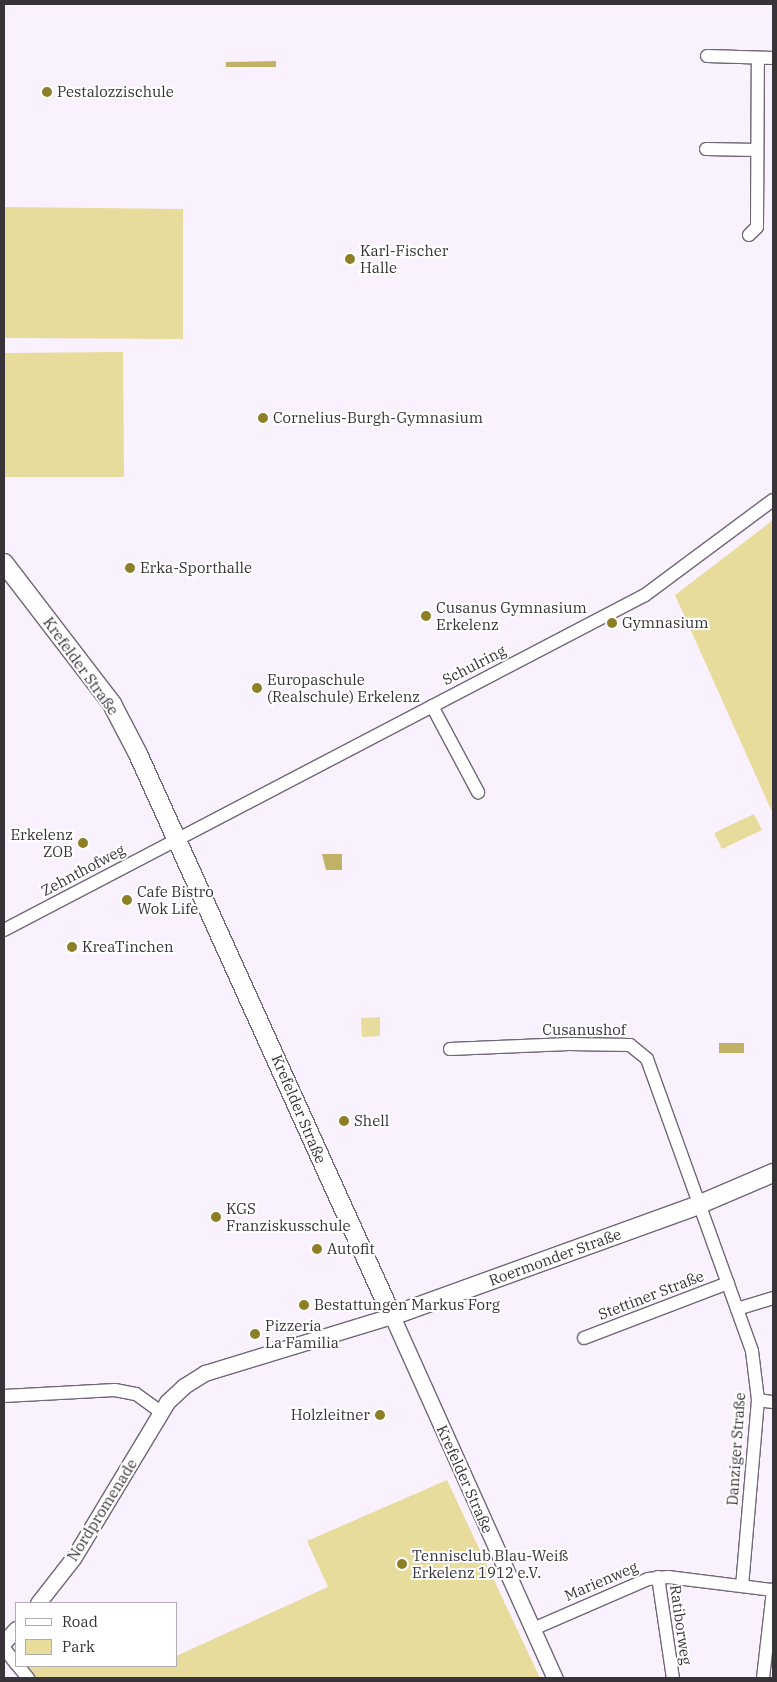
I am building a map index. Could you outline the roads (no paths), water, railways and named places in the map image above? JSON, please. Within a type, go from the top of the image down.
[{"type":"main road","name":"Krefelder Straße","points":[[4,563],[112,704],[177,840],[392,1316]]},
{"type":"main road","name":"Roermonder Straße","points":[[392,1316],[698,1205],[773,1173]]},
{"type":"street","points":[[707,56],[773,58]]},
{"type":"street","points":[[749,235],[757,227],[758,58]]},
{"type":"street","points":[[706,149],[757,150]]},
{"type":"street","name":"Schulring","points":[[177,840],[645,595],[773,500]]},
{"type":"street","points":[[432,706],[478,792]]},
{"type":"street","name":"Zehnthofweg","points":[[4,930],[177,840]]},
{"type":"street","name":"Cusanushof","points":[[450,1049],[630,1044],[648,1058],[698,1205]]},
{"type":"street","name":"Danziger Straße","points":[[698,1205],[752,1351],[758,1400],[742,1585]]},
{"type":"street","name":"Stettiner Straße","points":[[584,1338],[728,1284]]},
{"type":"street","points":[[737,1309],[773,1298]]},
{"type":"street","name":"Roermonder Straße","points":[[161,1412],[175,1394],[205,1372],[392,1316]]},
{"type":"street","name":"Krefelder Straße","points":[[392,1316],[555,1678]]},
{"type":"street","points":[[4,1396],[115,1390],[136,1394],[161,1412]]},
{"type":"street","points":[[758,1400],[773,1402]]},
{"type":"street","name":"Nordpromenade","points":[[39,1602],[74,1557],[161,1412]]},
{"type":"street","name":"Marienweg","points":[[533,1629],[640,1582],[658,1577],[773,1590]]},
{"type":"street","name":"Ratiborweg","points":[[658,1577],[672,1678]]},
{"type":"street","points":[[763,1678],[773,1590]]},
{"type":"street","points":[[4,1642],[15,1629]]},
{"type":"street","points":[[4,1648],[15,1662]]},
{"type":"street","points":[[19,1667],[28,1678]]},
{"type":"place","name":"Pestalozzischule","points":[[47,92]]},
{"type":"place","name":"Karl-Fischer Halle","points":[[350,259]]},
{"type":"place","name":"Cornelius-Burgh-Gymnasium","points":[[263,418]]},
{"type":"place","name":"Erka-Sporthalle","points":[[130,568]]},
{"type":"place","name":"Cusanus Gymnasium Erkelenz","points":[[426,616]]},
{"type":"place","name":"Gymnasium","points":[[612,623]]},
{"type":"place","name":"Europaschule (Realschule) Erkelenz","points":[[257,688]]},
{"type":"place","name":"Erkelenz ZOB","points":[[83,843]]},
{"type":"place","name":"Cafe Bistro Wok Life","points":[[127,900]]},
{"type":"place","name":"KreaTinchen","points":[[72,947]]},
{"type":"place","name":"Shell","points":[[344,1121]]},
{"type":"place","name":"KGS Franziskusschule","points":[[216,1217]]},
{"type":"place","name":"Autofit","points":[[317,1249]]},
{"type":"place","name":"Bestattungen Markus Forg","points":[[304,1305]]},
{"type":"place","name":"Pizzeria La Familia","points":[[255,1334]]},
{"type":"place","name":"Holzleitner","points":[[380,1415]]},
{"type":"place","name":"Tennisclub Blau-Weiß Erkelenz 1912 e.V.","points":[[402,1564]]}]
